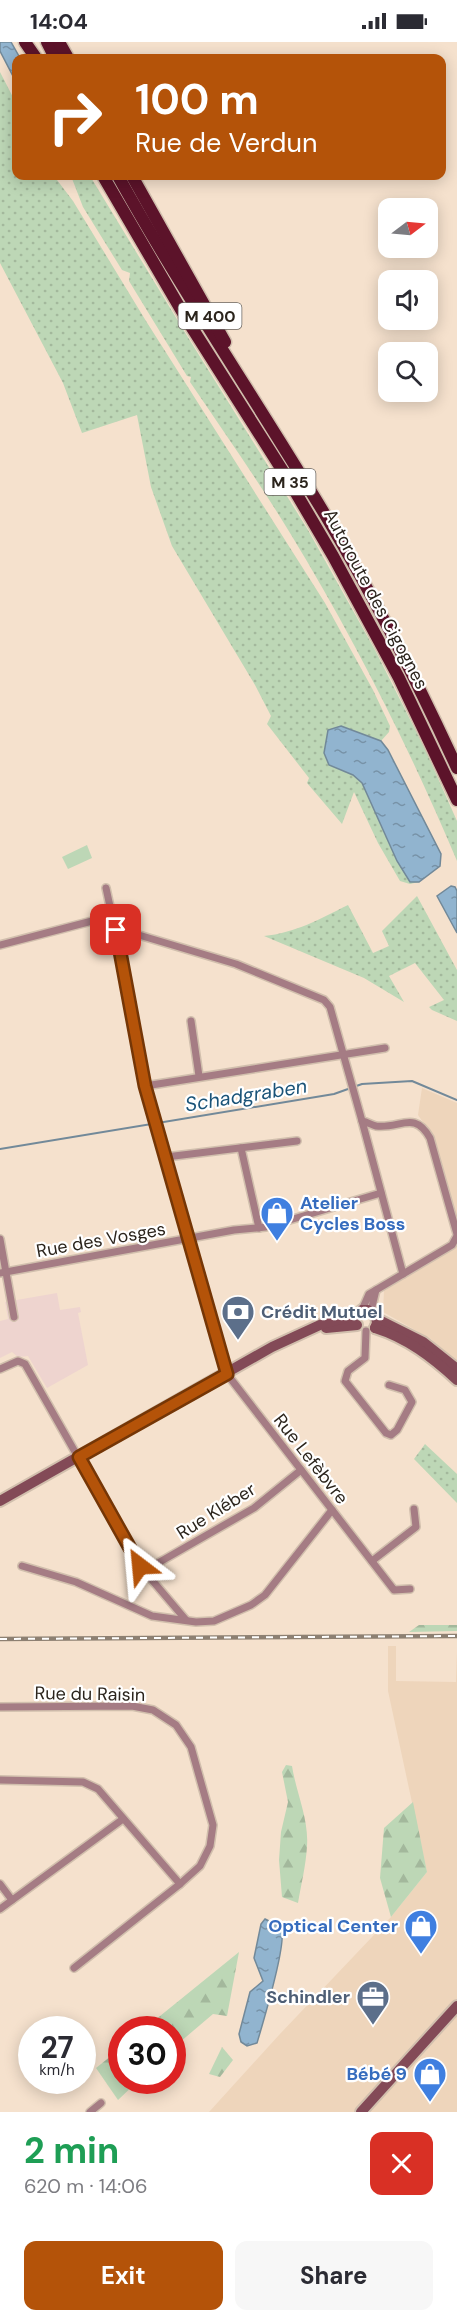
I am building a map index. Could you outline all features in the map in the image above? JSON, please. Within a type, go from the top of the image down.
[{"type":"highway","name":"Autoroute des Cigognes","points":[[105,180],[187,320],[286,476],[339,566],[399,678],[457,800]]},
{"type":"highway","name":"Autoroute des Cigognes","points":[[120,180],[207,328],[285,449],[375,603],[457,768]]},
{"type":"highway","name":"M 400","points":[[134,180],[243,372],[272,430]]},
{"type":"main road","points":[[366,1320],[420,1349],[457,1380]]},
{"type":"main road","points":[[0,1501],[277,1344],[322,1324],[366,1320],[423,1342],[457,1369]]},
{"type":"main road","points":[[361,2112],[457,2006]]},
{"type":"main road","points":[[370,2112],[457,2016]]},
{"type":"street","points":[[106,888],[145,1086],[227,1374]]},
{"type":"street","points":[[0,945],[92,921],[236,964],[324,1000],[330,1007],[344,1054],[403,1274]]},
{"type":"street","points":[[190,1021],[200,1076]]},
{"type":"street","points":[[145,1086],[385,1048]]},
{"type":"street","points":[[362,1121],[376,1126],[414,1122],[424,1127],[430,1138],[455,1217],[457,1235],[452,1245],[376,1290],[366,1320],[365,1358],[348,1371],[345,1381],[386,1433],[391,1435],[397,1430],[412,1402],[405,1390],[389,1385]]},
{"type":"street","points":[[166,1157],[297,1141]]},
{"type":"street","points":[[241,1148],[259,1228]]},
{"type":"street","name":"Rue des Vosges","points":[[3,1273],[234,1230],[259,1228],[381,1193]]},
{"type":"street","points":[[0,1239],[3,1273],[14,1317]]},
{"type":"street","points":[[0,1369],[18,1361],[25,1364],[144,1571],[186,1620]]},
{"type":"street","name":"Rue Lefèbvre","points":[[227,1374],[394,1590],[410,1589]]},
{"type":"street","name":"Rue Kléber","points":[[144,1571],[254,1508],[301,1470]]},
{"type":"street","points":[[372,1562],[416,1527],[414,1509]]},
{"type":"street","points":[[22,1566],[76,1582],[152,1616],[214,1621],[258,1601],[265,1595],[332,1510]]},
{"type":"street","name":"Rue du Raisin","points":[[0,1707],[132,1706],[153,1710],[176,1725],[191,1747],[213,1825],[210,1846],[200,1866],[74,1968]]},
{"type":"street","points":[[0,1780],[83,1782],[98,1790],[180,1884]]},
{"type":"street","points":[[0,1909],[123,1819]]},
{"type":"street","points":[[0,1884],[12,1900]]},
{"type":"street","points":[[90,2112],[101,2103]]},
{"type":"shaded area","points":[[422,1088],[457,1103],[457,1220],[433,1137],[418,1115]]},
{"type":"shaded area","points":[[457,1245],[457,1362],[431,1339],[383,1312],[384,1291]]},
{"type":"shaded area","points":[[57,1293],[60,1310],[80,1307],[81,1312],[78,1313],[88,1365],[47,1388],[28,1356],[18,1357],[12,1352],[0,1358],[0,1321],[8,1319],[5,1302]]},
{"type":"shaded area","points":[[388,1646],[396,1646],[396,1681],[456,1682],[457,1652],[457,2112],[209,2112],[391,1917],[427,1872],[388,1691]]},
{"type":"green space","points":[[0,72],[12,95],[12,180],[57,180],[73,201],[146,321],[325,603],[373,690],[390,726],[389,732],[381,741],[341,726],[329,730],[324,753],[330,765],[353,775],[362,783],[397,861],[410,882],[419,882],[410,884],[400,881],[378,843],[354,792],[342,824],[307,783],[309,778],[267,724],[271,716],[255,685],[172,546],[151,487],[137,415],[82,433],[63,383],[0,263]]},
{"type":"green space","points":[[73,180],[92,180],[308,530],[375,650],[425,749],[457,821],[457,861],[420,777],[359,653],[314,573],[241,457],[190,382],[191,377],[187,376],[129,281],[130,273],[122,270],[83,207]]},
{"type":"green space","points":[[87,845],[92,858],[68,869],[62,857]]},
{"type":"green space","points":[[417,896],[457,970],[457,1021],[429,1007],[444,1000],[415,963],[389,976],[404,1002],[364,978],[264,936],[297,929],[348,905],[373,953],[389,946],[382,931]]},
{"type":"green space","points":[[425,1444],[457,1474],[457,1503],[414,1459]]},
{"type":"green space","points":[[419,1625],[457,1625],[457,1631],[409,1632]]},
{"type":"green space","points":[[286,1765],[292,1766],[307,1836],[306,1860],[298,1903],[282,1897],[279,1860],[281,1832],[288,1802],[282,1772]]},
{"type":"green space","points":[[413,1802],[427,1872],[391,1917],[380,1878],[384,1828]]},
{"type":"green space","points":[[239,1952],[227,2016],[213,2014],[186,2037],[186,2016],[160,2016]]},
{"type":"green space","points":[[222,2047],[233,2060],[220,2077],[209,2074]]},
{"type":"green space","points":[[108,2058],[108,2085],[96,2068]]},
{"type":"green space","points":[[114,2094],[124,2094],[118,2100]]},
{"type":"water","points":[[0,42],[11,42],[18,54],[12,54],[12,74],[0,51]]},
{"type":"water","points":[[341,726],[381,741],[388,750],[441,854],[440,866],[419,882],[410,882],[397,861],[362,783],[353,775],[329,765],[324,753],[328,730]]},
{"type":"water","points":[[451,886],[457,891],[457,933],[437,896]]},
{"type":"water","points":[[265,1919],[281,1929],[281,1949],[274,1984],[257,2043],[247,2046],[241,2042],[239,2034],[250,1992],[263,1981],[254,1958],[261,1924]]},
{"type":"waterway","name":"Schadgraben","points":[[0,1149],[334,1094],[362,1084],[412,1081],[457,1100]]},
{"type":"railway","points":[[0,1639],[457,1636]]},
{"type":"place","name":"Atelier Cycles Boss","points":[[277,1242]]},
{"type":"place","name":"Crédit Mutuel","points":[[238,1341]]},
{"type":"place","name":"Optical Center","points":[[421,1955]]},
{"type":"place","name":"Schindler","points":[[373,2026]]},
{"type":"place","name":"Bébé 9","points":[[430,2103]]},
{"type":"route","points":[[116,930],[145,1086],[227,1374],[79,1457],[140,1566]]}]
